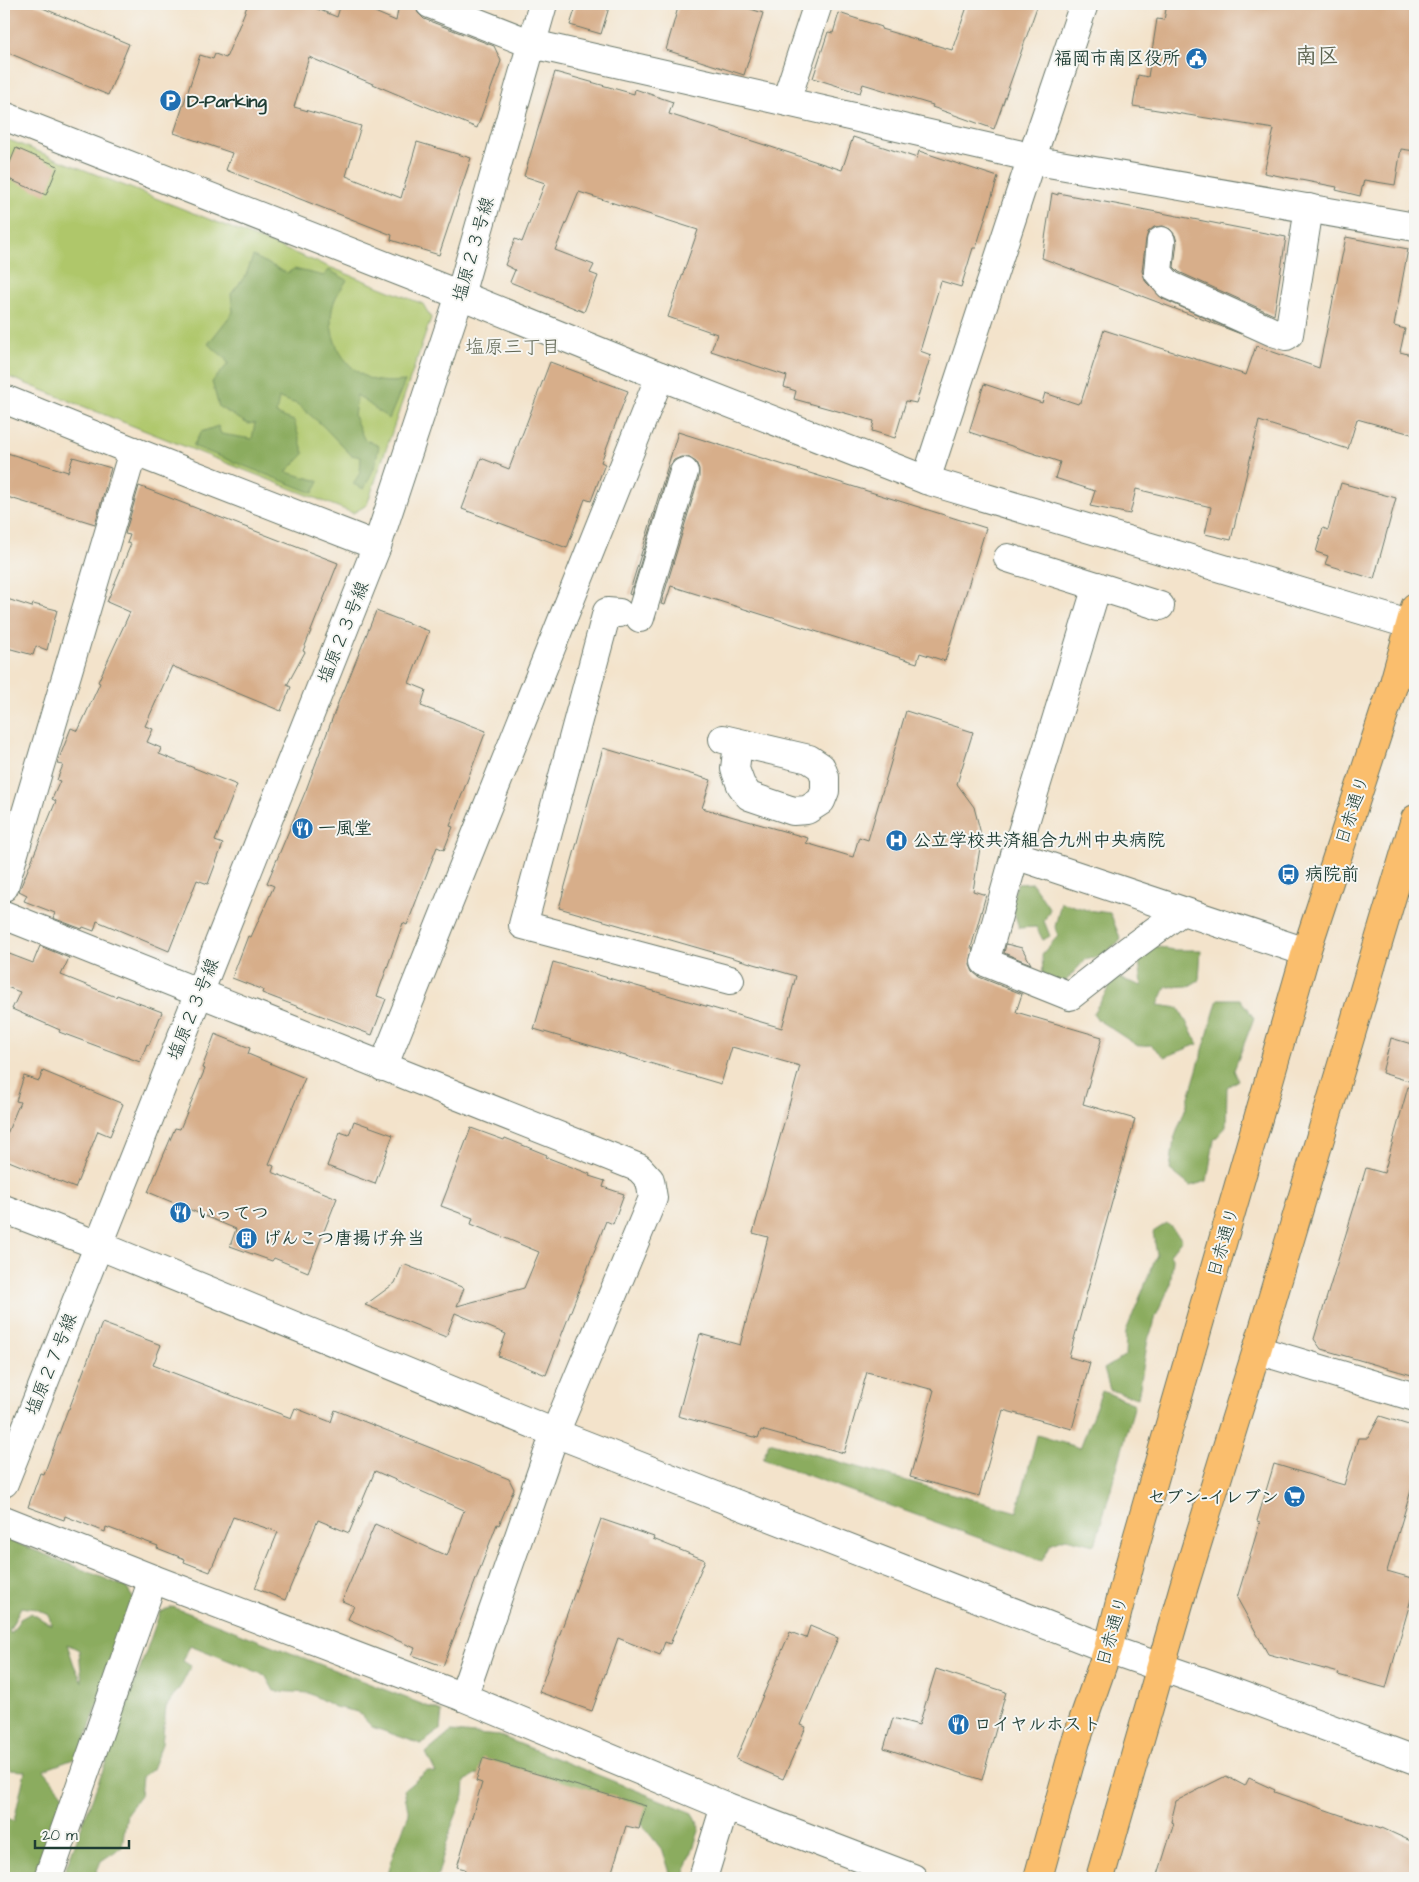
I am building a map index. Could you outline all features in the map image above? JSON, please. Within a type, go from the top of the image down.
[{"type":"highway","name":"日赤通り","points":[[1038,1878],[1076,1741],[1108,1649],[1130,1564],[1306,952],[1414,619]]},
{"type":"highway","points":[[1100,1878],[1184,1586],[1257,1350],[1415,819]]},
{"type":"street","points":[[430,4],[532,44],[1017,154],[1031,160],[1415,227]]},
{"type":"street","name":"塩原２３号線","points":[[98,1245],[378,546],[460,295],[544,4]]},
{"type":"street","points":[[786,101],[818,4]]},
{"type":"street","points":[[926,480],[1084,4]]},
{"type":"street","points":[[4,116],[926,480],[1268,570],[1414,619]]},
{"type":"street","points":[[1160,241],[1158,272],[1168,285],[1286,336],[1289,334],[1309,208]]},
{"type":"street","points":[[384,1067],[660,376]]},
{"type":"street","points":[[4,399],[133,452],[378,546]]},
{"type":"street","points":[[4,887],[133,452]]},
{"type":"street","points":[[684,472],[630,616],[607,612],[592,702],[523,925],[730,980]]},
{"type":"street","points":[[1008,558],[1160,606]]},
{"type":"street","points":[[1097,586],[1015,855],[985,962],[1070,996],[1182,911]]},
{"type":"street","points":[[1015,855],[1306,952]]},
{"type":"street","points":[[4,915],[639,1168],[650,1180],[653,1198],[555,1433],[463,1697]]},
{"type":"street","points":[[4,1209],[98,1245],[555,1433],[1108,1649],[1162,1666],[1415,1760]]},
{"type":"street","name":"塩原２７号線","points":[[4,1484],[98,1245]]},
{"type":"street","points":[[1257,1350],[1415,1397]]},
{"type":"street","points":[[4,1520],[463,1697],[725,1806],[912,1878]]},
{"type":"street","points":[[48,1878],[153,1579]]},
{"type":"street","points":[[703,1878],[725,1806]]},
{"type":"green space","points":[[4,138],[423,304],[431,318],[367,505],[353,513],[4,375]]},
{"type":"green space","points":[[253,256],[287,273],[294,269],[324,276],[329,270],[347,280],[336,297],[332,308],[332,331],[340,353],[347,362],[366,377],[380,381],[405,381],[389,419],[357,395],[354,416],[364,439],[379,446],[374,468],[364,489],[353,484],[360,473],[361,457],[351,455],[322,425],[297,404],[279,398],[276,414],[294,421],[304,454],[286,472],[319,481],[313,493],[193,446],[201,432],[218,426],[221,434],[252,439],[255,423],[248,424],[219,407],[212,382],[228,364],[225,358],[208,344],[233,312],[231,294],[246,275]]},
{"type":"green space","points":[[1032,883],[1050,909],[1044,921],[1050,936],[1043,940],[1036,927],[1019,928],[1011,903],[1017,884]]},
{"type":"green space","points":[[1061,902],[1087,910],[1110,913],[1121,940],[1101,956],[1085,960],[1063,984],[1043,977],[1042,954],[1058,936],[1055,927]]},
{"type":"green space","points":[[1155,946],[1173,950],[1201,950],[1199,980],[1189,986],[1166,987],[1158,1005],[1179,1008],[1198,1044],[1165,1057],[1151,1045],[1138,1046],[1098,1020],[1093,1013],[1116,977],[1142,986],[1139,960]]},
{"type":"green space","points":[[1218,999],[1240,999],[1254,1018],[1234,1070],[1238,1080],[1227,1087],[1226,1127],[1214,1140],[1207,1181],[1190,1186],[1170,1170],[1174,1139],[1186,1107]]},
{"type":"green space","points":[[1167,1223],[1182,1239],[1170,1254],[1173,1260],[1170,1286],[1148,1339],[1138,1398],[1110,1390],[1104,1369],[1125,1356],[1126,1331],[1157,1255],[1153,1232]]},
{"type":"green space","points":[[1102,1391],[1135,1404],[1095,1545],[1066,1538],[1052,1543],[1042,1561],[763,1459],[769,1442],[1017,1512],[1037,1435],[1080,1448]]},
{"type":"green space","points":[[4,1538],[126,1587],[135,1601],[79,1757],[44,1770],[65,1796],[37,1878],[4,1878],[4,1817],[14,1821],[25,1771],[10,1770],[4,1755]],"holes":[[[21,1607],[36,1609],[49,1615],[51,1625],[31,1613],[20,1619],[11,1634],[9,1631]],[[67,1644],[79,1650],[82,1682],[74,1665]]]},
{"type":"green space","points":[[173,1607],[442,1712],[440,1730],[421,1744],[372,1727],[358,1712],[335,1707],[309,1693],[274,1691],[265,1675],[190,1645],[183,1661],[191,1666],[182,1684],[166,1707],[162,1744],[152,1769],[142,1777],[140,1796],[127,1813],[122,1847],[101,1861],[94,1878],[62,1878],[116,1736],[160,1612]]},
{"type":"green space","points":[[451,1732],[500,1736],[693,1813],[700,1828],[684,1875],[671,1876],[663,1851],[636,1817],[481,1772],[465,1781],[464,1795],[451,1828],[437,1878],[387,1878],[394,1851],[409,1814],[404,1790],[427,1771],[436,1773],[426,1753]]},
{"type":"building","points":[[4,4],[33,4],[129,44],[108,95],[4,51]]},
{"type":"building","points":[[248,4],[305,4],[337,17],[341,4],[356,4],[396,21],[399,4],[415,4],[418,13],[424,19],[494,46],[501,61],[477,128],[309,57],[294,107],[361,126],[346,176],[401,198],[417,142],[471,158],[439,255],[391,240],[392,235],[226,170],[232,153],[174,133],[200,55],[213,59],[215,54],[226,58]]},
{"type":"building","points":[[577,4],[610,4],[601,34],[570,25]]},
{"type":"building","points":[[679,4],[735,4],[763,13],[744,75],[666,50]]},
{"type":"building","points":[[968,4],[1038,4],[994,129],[932,107],[933,105],[863,84],[860,93],[813,78],[828,32],[833,33],[839,13],[882,27],[881,29],[952,50]]},
{"type":"building","points":[[1167,4],[1415,4],[1415,151],[1401,149],[1395,185],[1364,180],[1360,196],[1336,190],[1337,187],[1264,173],[1274,129],[1133,106],[1138,75],[1148,77],[1157,19],[1164,20]]},
{"type":"building","points":[[555,72],[634,94],[635,89],[673,102],[669,114],[842,170],[853,137],[917,158],[919,151],[998,177],[976,248],[973,248],[961,287],[941,281],[920,351],[931,355],[916,403],[906,401],[895,438],[872,431],[874,421],[794,399],[796,391],[784,387],[787,376],[711,351],[717,334],[668,317],[698,230],[579,192],[555,250],[594,265],[590,273],[598,276],[584,312],[510,282],[515,270],[505,265],[515,239],[522,242],[545,183],[524,176]]},
{"type":"building","points":[[16,148],[58,166],[46,195],[4,177]]},
{"type":"building","points":[[1052,193],[1286,237],[1274,315],[1179,272],[1174,267],[1177,242],[1175,235],[1170,229],[1163,226],[1154,227],[1148,232],[1142,271],[1146,282],[1163,299],[1241,334],[1042,258]]},
{"type":"building","points":[[1346,237],[1408,249],[1394,326],[1405,329],[1400,352],[1415,356],[1415,435],[1357,419],[1348,449],[1259,421],[1231,540],[1205,534],[1211,507],[1136,489],[1130,514],[1090,506],[1095,491],[1055,478],[1060,462],[969,432],[984,384],[1042,403],[1045,393],[1078,404],[1081,402],[1104,330],[1246,375],[1256,346],[1319,368]]},
{"type":"building","points":[[550,362],[628,391],[601,462],[605,464],[591,501],[585,499],[567,548],[462,509],[481,458],[509,469]]},
{"type":"building","points":[[678,432],[986,528],[945,661],[920,653],[917,663],[671,586],[665,605],[661,604],[699,477],[699,469],[696,462],[688,457],[674,460],[669,467],[631,595],[629,594]]},
{"type":"building","points":[[4,452],[68,472],[73,457],[111,468],[95,524],[4,496]]},
{"type":"building","points":[[1341,483],[1396,498],[1374,579],[1325,564],[1328,556],[1316,552],[1323,528],[1328,530]]},
{"type":"building","points":[[139,486],[338,563],[303,651],[305,652],[287,685],[291,687],[281,711],[172,666],[145,726],[153,729],[147,742],[161,748],[159,754],[237,785],[215,841],[223,844],[208,884],[197,880],[169,951],[97,921],[94,931],[83,927],[82,929],[53,918],[55,913],[24,901],[27,895],[19,891],[56,801],[52,799],[60,781],[57,780],[63,765],[57,764],[71,728],[78,731],[130,612],[107,602],[131,544],[127,543],[130,535],[125,534]]},
{"type":"building","points":[[4,598],[32,607],[33,604],[57,610],[47,650],[36,646],[33,655],[4,647]]},
{"type":"building","points":[[376,611],[429,631],[409,683],[426,690],[421,706],[486,731],[450,826],[453,827],[444,850],[437,847],[407,925],[403,923],[377,996],[386,999],[372,1035],[262,993],[263,990],[232,978],[248,936],[251,937],[274,886],[267,883],[306,790],[342,692]]},
{"type":"building","points":[[906,711],[973,732],[957,784],[974,807],[980,830],[980,848],[973,891],[986,895],[971,948],[973,948],[970,965],[973,972],[979,977],[1022,994],[1016,1012],[1102,1037],[1083,1104],[1135,1119],[1069,1357],[1090,1363],[1072,1429],[1003,1410],[979,1496],[910,1477],[934,1390],[867,1372],[844,1453],[761,1430],[758,1438],[678,1416],[700,1334],[740,1345],[768,1237],[753,1233],[800,1066],[732,1047],[721,1084],[534,1029],[553,962],[782,1028],[796,976],[559,908],[603,748],[711,780],[702,808],[808,838],[806,843],[853,857],[859,837],[868,840]]},
{"type":"building","points":[[1006,944],[1022,948],[1031,964],[1004,953]]},
{"type":"building","points":[[40,946],[69,958],[61,975],[116,997],[117,995],[162,1012],[140,1062],[59,1032],[60,1030],[12,1009],[20,992],[4,986],[4,952],[33,963]]},
{"type":"building","points":[[215,1034],[250,1048],[248,1054],[305,1078],[269,1164],[274,1166],[272,1172],[337,1198],[308,1272],[274,1258],[272,1261],[230,1246],[236,1229],[148,1192],[175,1128],[180,1129],[205,1069],[202,1068]]},
{"type":"building","points":[[1391,1038],[1415,1045],[1415,1083],[1382,1073]]},
{"type":"building","points":[[43,1071],[123,1104],[110,1136],[98,1131],[75,1188],[4,1159],[4,1141],[20,1102],[16,1101],[24,1076],[39,1081]]},
{"type":"building","points":[[1408,1087],[1415,1088],[1415,1376],[1321,1349],[1314,1339],[1366,1168],[1384,1173]]},
{"type":"building","points":[[354,1121],[393,1135],[375,1184],[327,1166],[340,1132],[349,1135]]},
{"type":"building","points":[[471,1128],[504,1140],[505,1138],[547,1155],[546,1157],[605,1181],[603,1187],[624,1194],[613,1224],[606,1221],[546,1375],[498,1356],[506,1334],[455,1313],[446,1337],[365,1305],[395,1283],[403,1264],[464,1288],[457,1306],[524,1288],[539,1252],[471,1224],[473,1218],[441,1206]]},
{"type":"building","points":[[102,1323],[161,1345],[153,1365],[241,1399],[291,1418],[295,1408],[331,1422],[335,1410],[509,1479],[514,1489],[499,1525],[497,1524],[443,1666],[412,1655],[415,1648],[348,1619],[354,1606],[342,1601],[375,1524],[447,1556],[464,1510],[375,1471],[349,1533],[318,1520],[285,1600],[255,1588],[278,1532],[233,1517],[210,1572],[184,1562],[185,1559],[157,1548],[158,1546],[106,1527],[105,1532],[65,1516],[64,1520],[28,1507],[40,1473],[44,1474]]},
{"type":"building","points":[[1380,1416],[1415,1427],[1415,1477],[1387,1571],[1415,1579],[1415,1585],[1386,1688],[1268,1654],[1237,1598],[1260,1522],[1257,1521],[1274,1464],[1344,1485],[1358,1438],[1368,1438]]},
{"type":"building","points":[[601,1519],[654,1537],[653,1539],[705,1560],[670,1644],[665,1642],[660,1655],[618,1638],[592,1711],[539,1692]]},
{"type":"building","points":[[810,1626],[838,1638],[801,1725],[806,1727],[783,1779],[736,1759],[790,1632],[806,1638]]},
{"type":"building","name":"ロイヤルホスト","points":[[936,1669],[1006,1692],[982,1780],[884,1748],[893,1718],[919,1725]]},
{"type":"building","points":[[483,1758],[646,1806],[639,1829],[626,1826],[610,1878],[462,1878],[465,1869],[457,1867],[482,1783],[476,1781]]},
{"type":"building","points":[[1226,1776],[1245,1786],[1249,1778],[1275,1790],[1274,1792],[1382,1828],[1415,1843],[1415,1878],[1157,1878],[1174,1823],[1171,1822],[1176,1801]]},
{"type":"place","name":"福岡市南区役所","points":[[1196,58]]},
{"type":"place","name":"D-Parking","points":[[171,101]]},
{"type":"place","name":"一風堂","points":[[302,828]]},
{"type":"place","name":"公立学校共済組合九州中央病院","points":[[897,840]]},
{"type":"place","name":"病院前","points":[[1289,874]]},
{"type":"place","name":"いってつ","points":[[181,1213]]},
{"type":"place","name":"げんこつ唐揚げ弁当","points":[[247,1238]]},
{"type":"place","name":"セブン-イレブン","points":[[1295,1497]]},
{"type":"place","name":"ロイヤルホスト","points":[[958,1724]]},
{"type":"district","name":"南区","points":[[1317,55]]},
{"type":"district","name":"塩原三丁目","points":[[513,346]]}]
